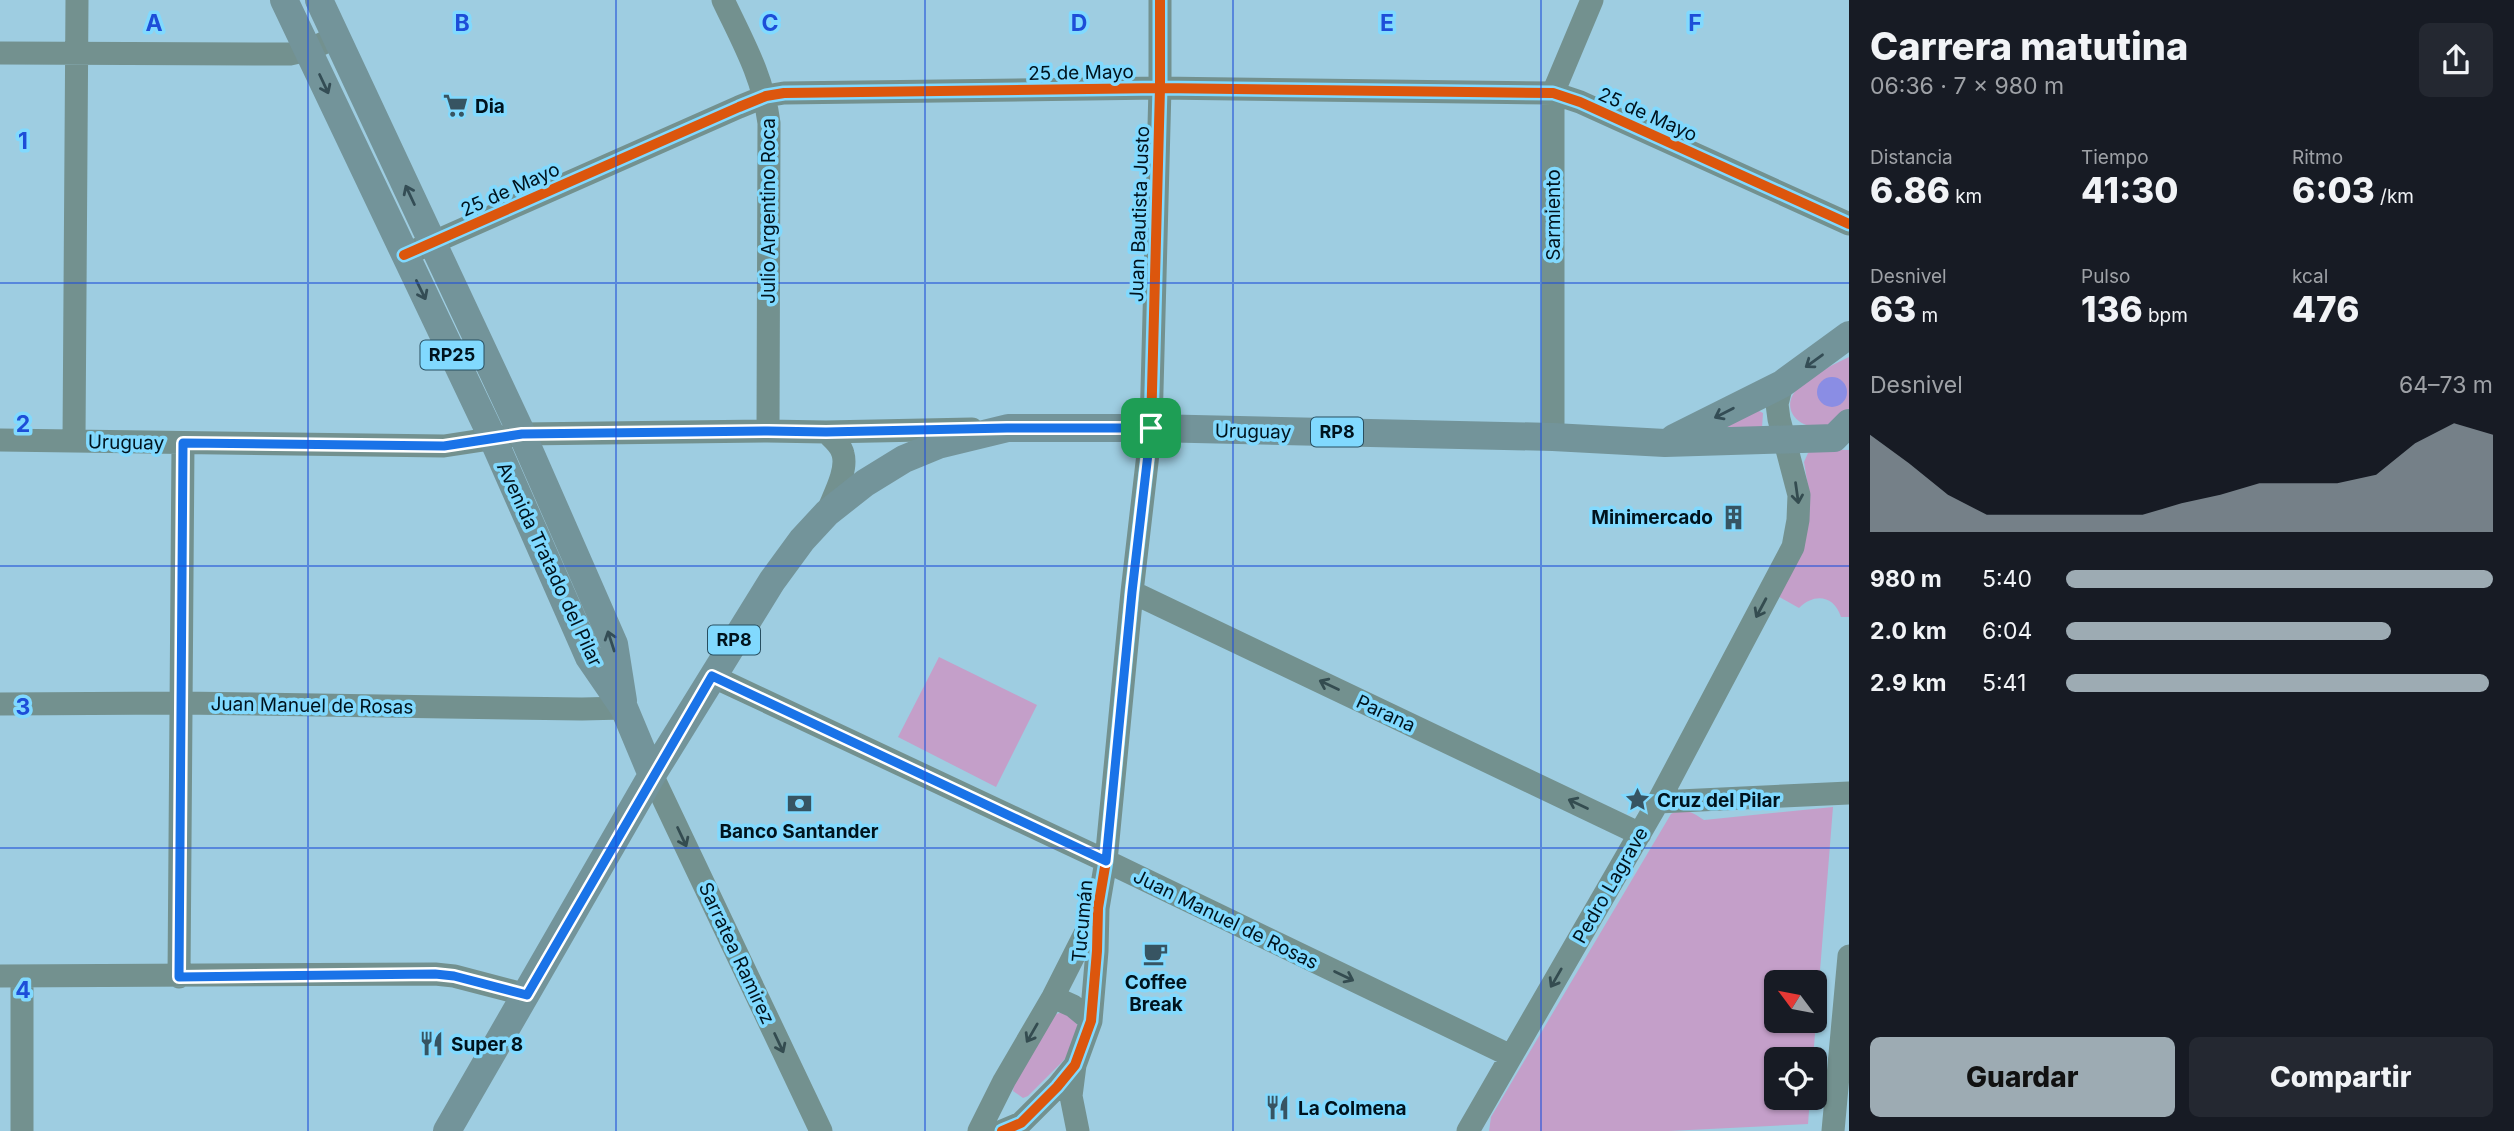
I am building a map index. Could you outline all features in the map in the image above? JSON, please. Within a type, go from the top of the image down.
[{"type":"main road","name":"Avenida Tratado del Pilar","points":[[284,0],[493,439],[589,657],[624,708],[652,775]]},
{"type":"main road","name":"Avenida Tratado del Pilar","points":[[319,0],[522,434],[614,644],[624,708]]},
{"type":"main road","name":"RP8","points":[[1665,443],[1782,384],[1848,338]]},
{"type":"main road","name":"Uruguay","points":[[827,513],[865,483],[904,459],[938,445],[1007,428],[1151,428],[1553,437],[1665,443]]},
{"type":"main road","name":"RP8","points":[[1665,443],[1785,439],[1844,433]]},
{"type":"main road","name":"RP8","points":[[447,1131],[712,676],[772,581],[802,540],[827,513]]},
{"type":"street","points":[[74,440],[77,0]]},
{"type":"street","name":"Julio Argentino Roca","points":[[723,0],[757,71],[766,96],[769,123],[768,431]]},
{"type":"street","name":"Juan Bautista Justo","points":[[1151,428],[1160,0]]},
{"type":"street","name":"Sarmiento","points":[[1553,437],[1553,93],[1592,0]]},
{"type":"street","points":[[0,53],[290,54],[308,50],[337,37]]},
{"type":"street","name":"25 de Mayo","points":[[404,255],[766,96],[784,93],[1160,88],[1553,93],[1580,102],[1849,225]]},
{"type":"street","name":"Pedro Lagrave","points":[[1468,1131],[1658,803],[1793,547],[1799,495],[1779,419],[1777,404],[1782,384]]},
{"type":"street","name":"Uruguay","points":[[0,440],[444,446],[522,434],[1007,428]]},
{"type":"street","name":"Tucumán","points":[[1021,1128],[1075,1065],[1091,1021],[1098,908],[1106,861],[1151,428]]},
{"type":"street","points":[[826,432],[844,454],[843,469],[827,513]]},
{"type":"street","points":[[179,977],[183,443]]},
{"type":"street","name":"Parana","points":[[1132,592],[1640,834]]},
{"type":"street","name":"Juan Manuel de Rosas","points":[[712,676],[1106,861],[1511,1056]]},
{"type":"street","name":"Juan Manuel de Rosas","points":[[0,704],[181,703],[624,708]]},
{"type":"street","name":"Sarratea Ramirez","points":[[652,775],[821,1131]]},
{"type":"street","points":[[1658,803],[1849,793]]},
{"type":"street","name":"Tucumán","points":[[979,1131],[1004,1081],[1053,997],[1098,908]]},
{"type":"street","points":[[1833,1131],[1849,956]]},
{"type":"street","points":[[22,1131],[11,976],[435,974],[454,976],[527,995]]},
{"type":"street","points":[[1053,997],[1073,1006],[1091,1021]]},
{"type":"street","points":[[1075,1065],[1071,1096],[1078,1131]]},
{"type":"street","points":[[1004,1081],[1021,1128]]},
{"type":"shaded area","points":[[1849,357],[1849,412],[1835,422],[1816,427],[1808,426],[1795,418],[1790,404],[1797,389],[1814,376]]},
{"type":"shaded area","points":[[1757,410],[1763,413],[1762,428],[1720,427]]},
{"type":"shaded area","points":[[1816,449],[1849,450],[1849,617],[1841,617],[1834,604],[1823,599],[1811,600],[1799,608],[1776,595],[1809,493],[1804,462],[1808,453]]},
{"type":"shaded area","points":[[939,657],[1037,705],[996,787],[898,737]]},
{"type":"shaded area","points":[[1833,807],[1820,970],[1764,970],[1764,1033],[1815,1033],[1814,1047],[1764,1047],[1764,1110],[1809,1110],[1808,1124],[1669,1131],[1489,1131],[1491,1117],[1671,814],[1688,811],[1704,820]]},
{"type":"shaded area","points":[[1064,1011],[1078,1025],[1068,1056],[1023,1098],[1013,1091],[1015,1079],[1052,1016]]},
{"type":"water","points":[[1832,377],[1843,381],[1847,392],[1843,403],[1832,407],[1821,403],[1817,392],[1821,381]]},
{"type":"cycle path","points":[[1002,1131],[1021,1123],[1075,1065],[1091,1021],[1098,908],[1106,861],[1151,428],[1160,0]]},
{"type":"cycle path","points":[[404,255],[739,107],[766,96],[784,93],[1160,88],[1553,93],[1580,102],[1849,224]]},
{"type":"place","name":"Dia","points":[[455,106]]},
{"type":"place","name":"Minimercado","points":[[1733,517]]},
{"type":"place","name":"Cruz del Pilar","points":[[1637,800]]},
{"type":"place","name":"Banco Santander","points":[[799,803]]},
{"type":"place","name":"Coffee Break","points":[[1156,954]]},
{"type":"place","name":"Super 8","points":[[431,1044]]},
{"type":"place","name":"La Colmena","points":[[1278,1108]]},
{"type":"route","points":[[1151,428],[1106,861],[712,676],[652,775],[527,995],[454,976],[435,974],[179,977],[183,443],[444,446],[522,434],[1151,428]]}]
